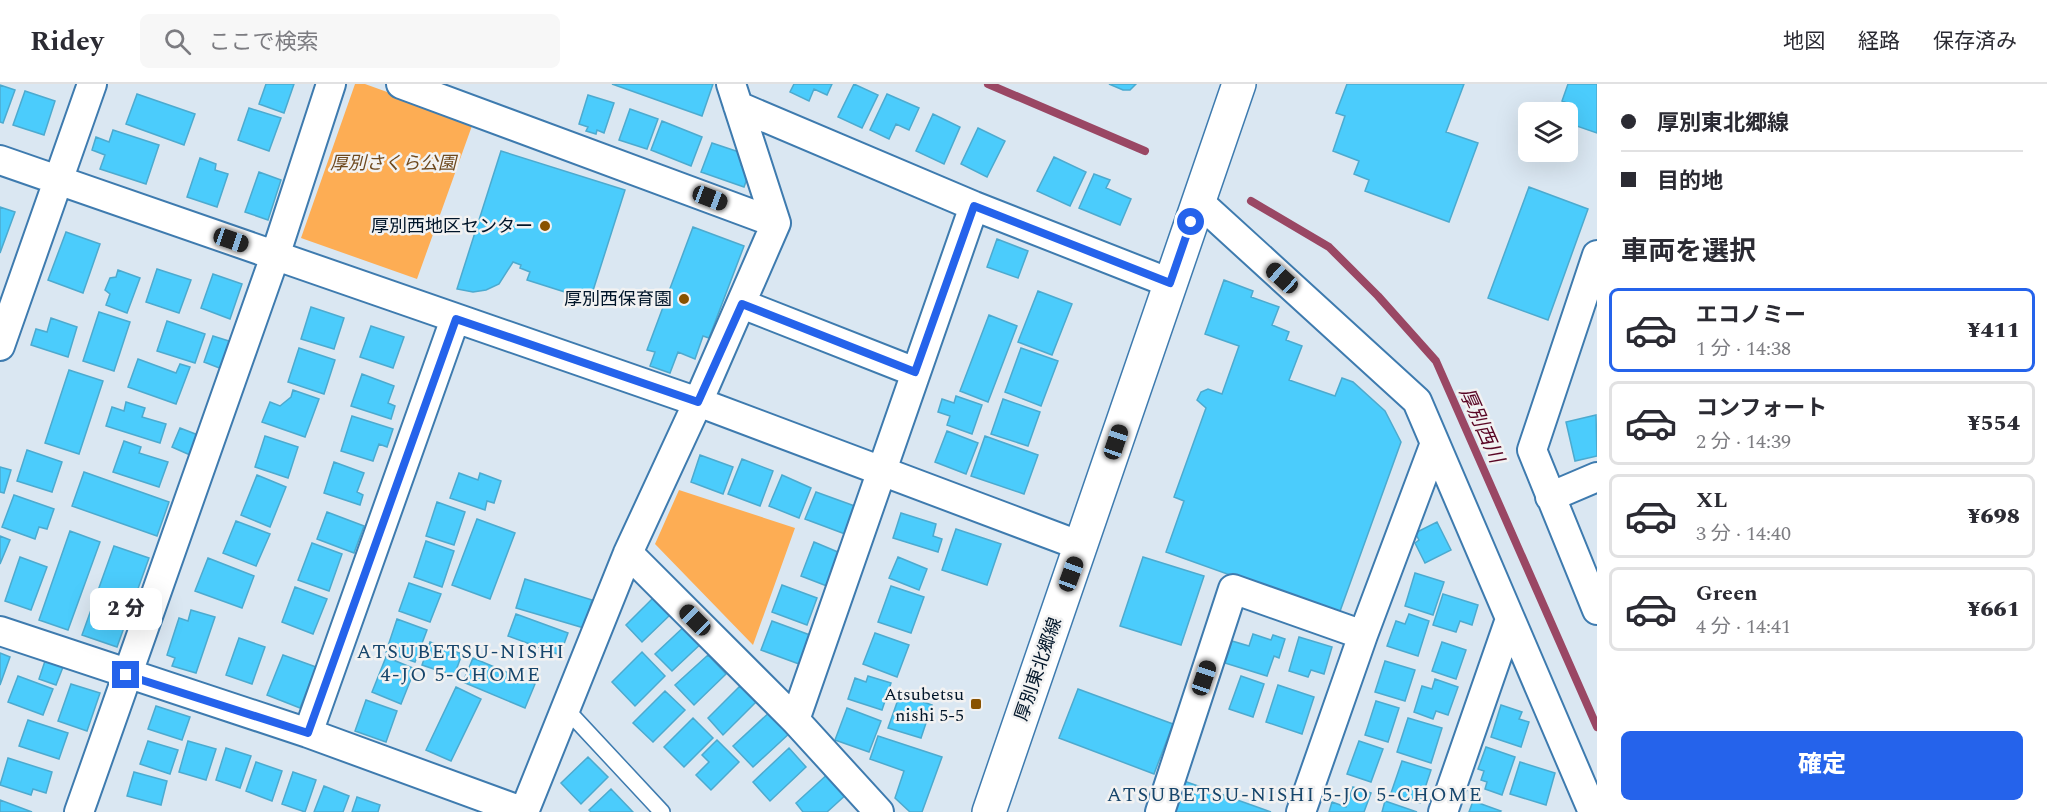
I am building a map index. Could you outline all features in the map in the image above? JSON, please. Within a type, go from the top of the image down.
[{"type":"main road","name":"厚別東北郷線","points":[[988,812],[1239,84]]},
{"type":"street","points":[[0,346],[92,84]]},
{"type":"street","points":[[79,812],[275,256],[331,84]]},
{"type":"street","points":[[401,84],[776,223]]},
{"type":"street","points":[[0,631],[126,675],[308,733],[524,812],[628,553],[742,304],[776,223],[735,95]]},
{"type":"street","points":[[735,95],[974,206],[1170,283]]},
{"type":"street","points":[[0,160],[698,402],[1081,546]]},
{"type":"street","points":[[1198,201],[1417,401],[1510,619],[1583,804]]},
{"type":"street","points":[[795,720],[884,472],[915,372],[974,206]]},
{"type":"street","points":[[1597,255],[1532,450],[1597,610]]},
{"type":"street","points":[[742,304],[915,372]]},
{"type":"street","points":[[308,733],[456,319]]},
{"type":"street","points":[[1301,812],[1363,634],[1435,443]]},
{"type":"street","points":[[1550,497],[1597,477]]},
{"type":"street","points":[[628,553],[795,720],[879,812]]},
{"type":"street","points":[[1160,812],[1233,589],[1363,634]]},
{"type":"street","points":[[1443,812],[1510,619]]},
{"type":"lane","points":[[566,709],[662,812]]},
{"type":"green space","name":"厚別さくら公園","points":[[355,84],[365,84],[473,123],[417,279],[301,238]]},
{"type":"green space","points":[[679,490],[795,528],[753,645],[655,544]]},
{"type":"building","points":[[266,84],[294,84],[284,113],[259,104]]},
{"type":"building","points":[[612,84],[713,84],[702,116]]},
{"type":"building","points":[[794,84],[832,84],[827,95],[814,89],[809,101],[790,92]]},
{"type":"building","points":[[854,84],[878,95],[862,128],[838,117]]},
{"type":"building","points":[[1109,84],[1136,84],[1130,90],[1123,90]]},
{"type":"building","points":[[1347,84],[1464,84],[1446,132],[1478,143],[1449,222],[1365,191],[1369,180],[1354,174],[1359,161],[1333,151],[1345,116],[1336,113]]},
{"type":"building","points":[[1568,84],[1597,84],[1597,133],[1578,126],[1578,102],[1562,101]]},
{"type":"building","points":[[0,85],[15,90],[3,123],[0,122]]},
{"type":"building","points":[[25,91],[55,101],[44,135],[13,125]]},
{"type":"building","points":[[137,94],[195,114],[184,145],[126,124]]},
{"type":"building","points":[[887,94],[919,108],[909,130],[896,124],[889,139],[870,130]]},
{"type":"building","points":[[588,95],[614,103],[604,133],[597,130],[596,134],[586,131],[588,127],[579,124]]},
{"type":"building","points":[[249,108],[281,118],[269,151],[238,140]]},
{"type":"building","points":[[630,109],[658,119],[647,149],[619,140]]},
{"type":"building","points":[[933,114],[960,127],[944,164],[916,151]]},
{"type":"building","points":[[662,121],[702,137],[691,166],[651,150]]},
{"type":"building","points":[[978,128],[1005,141],[987,177],[961,164]]},
{"type":"building","points":[[113,130],[159,145],[146,184],[100,169],[105,155],[92,150],[96,137],[109,142]]},
{"type":"building","points":[[712,143],[745,154],[741,165],[751,168],[744,187],[701,172]]},
{"type":"building","name":"厚別西地区センター","points":[[501,151],[625,190],[590,300],[527,280],[530,272],[513,262],[499,284],[486,290],[473,292],[457,289]]},
{"type":"building","points":[[1054,157],[1086,172],[1070,206],[1037,191]]},
{"type":"building","points":[[200,158],[216,164],[215,170],[228,174],[217,207],[187,197]]},
{"type":"building","points":[[259,172],[281,180],[268,220],[245,212]]},
{"type":"building","points":[[1094,174],[1110,180],[1106,188],[1131,199],[1120,225],[1079,208]]},
{"type":"building","points":[[1529,187],[1588,209],[1548,320],[1488,298]]},
{"type":"building","points":[[0,207],[15,212],[0,253]]},
{"type":"building","points":[[693,227],[744,246],[709,338],[703,336],[695,359],[678,352],[670,373],[650,366],[655,352],[647,350]]},
{"type":"building","points":[[66,232],[100,244],[83,293],[48,280]]},
{"type":"building","points":[[997,239],[1028,251],[1018,278],[987,267]]},
{"type":"building","points":[[157,269],[191,280],[179,313],[146,302]]},
{"type":"building","points":[[118,270],[140,278],[127,313],[106,305],[110,294],[105,290],[110,278],[116,277]]},
{"type":"building","points":[[213,274],[242,284],[230,319],[201,308]]},
{"type":"building","points":[[1224,280],[1253,291],[1251,297],[1279,307],[1272,325],[1289,332],[1286,340],[1302,346],[1289,380],[1335,396],[1342,378],[1353,382],[1385,411],[1401,442],[1339,614],[1166,552],[1184,501],[1174,497],[1206,408],[1197,400],[1201,392],[1208,389],[1222,394],[1239,346],[1205,334]]},
{"type":"building","points":[[1038,291],[1072,304],[1052,355],[1018,342]]},
{"type":"building","points":[[311,307],[344,318],[334,349],[301,339]]},
{"type":"building","points":[[99,312],[130,322],[114,371],[83,361]]},
{"type":"building","points":[[989,315],[1017,326],[988,402],[960,391]]},
{"type":"building","points":[[51,318],[77,327],[68,357],[31,345],[36,329],[47,332]]},
{"type":"building","points":[[167,321],[205,334],[195,363],[157,351]]},
{"type":"building","points":[[371,326],[404,337],[393,368],[360,357]]},
{"type":"building","points":[[213,336],[232,342],[222,369],[204,362]]},
{"type":"building","points":[[299,348],[335,360],[324,394],[288,382]]},
{"type":"building","points":[[1021,348],[1058,361],[1041,406],[1005,392]]},
{"type":"building","points":[[138,359],[176,373],[180,364],[190,367],[176,404],[128,387]]},
{"type":"building","points":[[69,370],[103,381],[79,454],[45,443]]},
{"type":"building","points":[[362,374],[394,386],[388,403],[395,406],[391,419],[351,406]]},
{"type":"building","points":[[293,390],[319,399],[305,437],[262,422],[270,402],[280,406],[291,397]]},
{"type":"building","points":[[956,396],[982,405],[972,434],[947,425],[950,416],[938,412],[942,399],[954,403]]},
{"type":"building","points":[[1003,399],[1040,412],[1028,446],[991,434]]},
{"type":"building","points":[[126,402],[145,408],[142,417],[166,424],[160,443],[106,426],[112,407],[124,411]]},
{"type":"building","points":[[1596,415],[1597,456],[1575,461],[1566,422]]},
{"type":"building","points":[[352,416],[393,429],[387,447],[379,444],[373,461],[341,451]]},
{"type":"building","points":[[180,428],[198,435],[190,455],[172,447]]},
{"type":"building","points":[[947,431],[978,443],[966,474],[935,462]]},
{"type":"building","points":[[265,436],[298,447],[288,478],[255,467]]},
{"type":"building","points":[[985,436],[1038,455],[1024,494],[971,476]]},
{"type":"building","points":[[124,441],[141,447],[139,453],[168,462],[159,487],[113,472]]},
{"type":"building","points":[[27,450],[62,462],[52,492],[17,481]]},
{"type":"building","points":[[700,455],[733,467],[723,494],[691,482]]},
{"type":"building","points":[[742,459],[773,471],[760,506],[728,494]]},
{"type":"building","points":[[334,462],[364,473],[357,492],[363,495],[360,505],[324,493]]},
{"type":"building","points":[[0,467],[11,470],[4,493],[0,492]]},
{"type":"building","points":[[84,472],[169,502],[157,536],[72,506]]},
{"type":"building","points":[[459,473],[478,480],[480,473],[501,481],[494,503],[487,501],[485,510],[450,498]]},
{"type":"building","points":[[257,475],[286,487],[270,527],[241,515]]},
{"type":"building","points":[[782,475],[811,488],[799,518],[769,506]]},
{"type":"building","points":[[816,492],[863,509],[853,537],[805,519]]},
{"type":"building","points":[[14,495],[54,509],[47,529],[39,527],[35,539],[2,527]]},
{"type":"building","points":[[437,502],[465,512],[454,545],[426,536]]},
{"type":"building","points":[[327,512],[364,526],[354,553],[317,539]]},
{"type":"building","points":[[901,513],[936,524],[933,536],[942,539],[938,552],[893,538]]},
{"type":"building","points":[[477,519],[515,533],[490,599],[452,585]]},
{"type":"building","points":[[236,521],[270,534],[256,566],[223,553]]},
{"type":"building","points":[[1437,522],[1451,550],[1425,563],[1415,543],[1419,540],[1415,533]]},
{"type":"building","points":[[956,529],[1001,544],[987,585],[942,570]]},
{"type":"building","points":[[70,531],[100,542],[68,630],[39,620]]},
{"type":"building","points":[[0,536],[10,540],[0,564]]},
{"type":"building","points":[[426,541],[454,551],[442,587],[414,577]]},
{"type":"building","points":[[814,542],[845,555],[832,588],[801,576]]},
{"type":"building","points":[[312,543],[342,554],[329,591],[298,580]]},
{"type":"building","points":[[114,546],[149,558],[117,647],[82,635]]},
{"type":"building","points":[[20,557],[47,567],[31,610],[5,601]]},
{"type":"building","points":[[898,557],[927,569],[919,590],[889,578]]},
{"type":"building","points":[[1143,557],[1204,576],[1181,645],[1120,626]]},
{"type":"building","points":[[208,558],[254,576],[242,608],[195,591]]},
{"type":"building","points":[[1415,573],[1444,582],[1433,615],[1405,606]]},
{"type":"building","points":[[525,579],[592,600],[584,628],[516,608]]},
{"type":"building","points":[[409,583],[441,594],[430,622],[399,611]]},
{"type":"building","points":[[782,585],[817,598],[807,625],[772,612]]},
{"type":"building","points":[[891,586],[924,597],[911,633],[878,622]]},
{"type":"building","points":[[295,587],[327,599],[313,634],[282,622]]},
{"type":"building","points":[[1443,594],[1478,605],[1472,625],[1460,621],[1456,632],[1433,625]]},
{"type":"building","points":[[655,596],[671,614],[642,642],[626,625]]},
{"type":"building","points":[[191,610],[215,617],[196,673],[172,666],[175,658],[167,655],[179,618],[188,621]]},
{"type":"building","points":[[516,614],[568,633],[560,655],[508,636]]},
{"type":"building","points":[[1409,614],[1429,621],[1418,656],[1387,646],[1396,621],[1405,624]]},
{"type":"building","points":[[397,619],[427,630],[415,662],[386,652]]},
{"type":"building","points":[[772,621],[810,635],[799,664],[761,650]]},
{"type":"building","points":[[689,622],[706,639],[672,671],[655,654]]},
{"type":"building","points":[[875,633],[909,645],[897,677],[863,664]]},
{"type":"building","points":[[1253,634],[1271,640],[1273,635],[1285,639],[1279,658],[1274,656],[1267,676],[1225,663],[1232,641],[1249,646]]},
{"type":"building","points":[[1299,637],[1332,647],[1324,674],[1311,670],[1308,677],[1289,671]]},
{"type":"building","points":[[239,638],[265,647],[252,684],[226,675]]},
{"type":"building","points":[[430,642],[462,654],[454,676],[422,665]]},
{"type":"building","points":[[1442,642],[1466,650],[1456,679],[1432,671]]},
{"type":"building","points":[[642,652],[665,676],[635,706],[612,682]]},
{"type":"building","points":[[0,653],[10,657],[0,685]]},
{"type":"building","points":[[283,655],[316,667],[300,708],[267,695]]},
{"type":"building","points":[[708,655],[726,674],[694,705],[675,685]]},
{"type":"building","points":[[386,657],[415,669],[401,704],[372,692]]},
{"type":"building","points":[[473,658],[535,684],[525,708],[463,682]]},
{"type":"building","points":[[45,661],[63,667],[56,685],[39,679]]},
{"type":"building","points":[[1385,661],[1415,670],[1405,701],[1375,692]]},
{"type":"building","points":[[18,676],[53,689],[43,715],[8,702]]},
{"type":"building","points":[[868,676],[891,683],[882,710],[848,699],[855,678],[866,682]]},
{"type":"building","points":[[1241,676],[1264,684],[1253,717],[1229,709]]},
{"type":"building","points":[[1435,679],[1458,687],[1448,715],[1436,711],[1433,719],[1414,712],[1422,686],[1432,689]]},
{"type":"building","points":[[71,684],[100,693],[87,731],[58,721]]},
{"type":"building","points":[[1278,685],[1314,697],[1302,734],[1266,722]]},
{"type":"building","points":[[740,686],[756,702],[723,735],[708,718]]},
{"type":"building","points":[[456,687],[481,699],[451,761],[426,750]]},
{"type":"building","points":[[1078,689],[1173,724],[1154,774],[1059,738]]},
{"type":"building","points":[[665,691],[685,710],[653,742],[633,723]]},
{"type":"building","points":[[900,694],[932,705],[921,738],[888,728]]},
{"type":"building","points":[[366,700],[397,711],[386,742],[355,731]]},
{"type":"building","points":[[1376,701],[1399,708],[1388,742],[1365,735]]},
{"type":"building","points":[[1501,705],[1522,712],[1519,719],[1529,722],[1521,747],[1491,737]]},
{"type":"building","points":[[156,706],[190,717],[182,740],[148,729]]},
{"type":"building","points":[[847,708],[881,721],[869,752],[835,740]]},
{"type":"building","points":[[772,710],[792,731],[753,767],[733,746]]},
{"type":"building","points":[[693,718],[713,738],[684,767],[664,747]]},
{"type":"building","points":[[1408,718],[1442,728],[1431,763],[1397,752]]},
{"type":"building","points":[[28,720],[68,733],[59,759],[19,746]]},
{"type":"building","points":[[878,736],[942,757],[922,812],[910,812],[895,798],[904,771],[870,759]]},
{"type":"building","points":[[717,740],[739,762],[711,790],[696,775],[709,762],[702,755]]},
{"type":"building","points":[[148,741],[178,750],[170,774],[140,764]]},
{"type":"building","points":[[188,741],[216,749],[206,780],[179,772]]},
{"type":"building","points":[[1359,741],[1383,749],[1371,782],[1347,774]]},
{"type":"building","points":[[1486,747],[1515,757],[1502,795],[1485,789],[1487,782],[1481,780],[1484,771],[1478,769]]},
{"type":"building","points":[[226,748],[251,756],[240,788],[216,780]]},
{"type":"building","points":[[789,748],[806,767],[770,801],[753,782]]},
{"type":"building","points":[[588,757],[608,777],[581,804],[561,783]]},
{"type":"building","points":[[8,758],[52,772],[46,793],[33,789],[31,795],[0,785]]},
{"type":"building","points":[[1402,761],[1431,770],[1420,803],[1391,793]]},
{"type":"building","points":[[256,762],[282,771],[272,801],[246,791]]},
{"type":"building","points":[[1520,762],[1555,773],[1546,805],[1510,794]]},
{"type":"building","points":[[134,772],[167,781],[161,805],[127,796]]},
{"type":"building","points":[[293,772],[316,780],[305,812],[282,804]]},
{"type":"building","points":[[830,772],[849,792],[827,812],[803,812],[796,803]]},
{"type":"building","points":[[1184,781],[1271,812],[1173,812]]},
{"type":"building","points":[[324,786],[349,796],[343,812],[314,812]]},
{"type":"building","points":[[1353,787],[1371,793],[1364,812],[1329,812],[1332,802],[1346,807]]},
{"type":"building","points":[[611,789],[633,812],[591,812],[589,810]]},
{"type":"building","points":[[357,797],[380,805],[378,812],[352,812]]},
{"type":"building","points":[[0,800],[32,812],[0,812]]},
{"type":"building","points":[[1385,801],[1417,812],[1382,812]]},
{"type":"building","points":[[1473,801],[1501,811],[1469,812]]},
{"type":"waterway","name":"厚別西川","points":[[988,84],[1145,151]]},
{"type":"waterway","name":"厚別西川","points":[[1251,201],[1329,247],[1378,296],[1436,361],[1597,727]]},
{"type":"place","name":"厚別西地区センター","points":[[545,226]]},
{"type":"place","name":"厚別西保育園","points":[[684,299]]},
{"type":"place","name":"Atsubetsu nishi 5-5","points":[[976,704]]},
{"type":"district","name":"ATSUBETSU-NISHI 4-JO 5-CHOME","points":[[461,662]]},
{"type":"district","name":"ATSUBETSU-NISHI 5-JO 5-CHOME","points":[[1295,794]]},
{"type":"route","points":[[126,675],[308,733],[456,319],[698,402],[742,304],[915,372],[974,206],[1170,283],[1191,222]]}]
